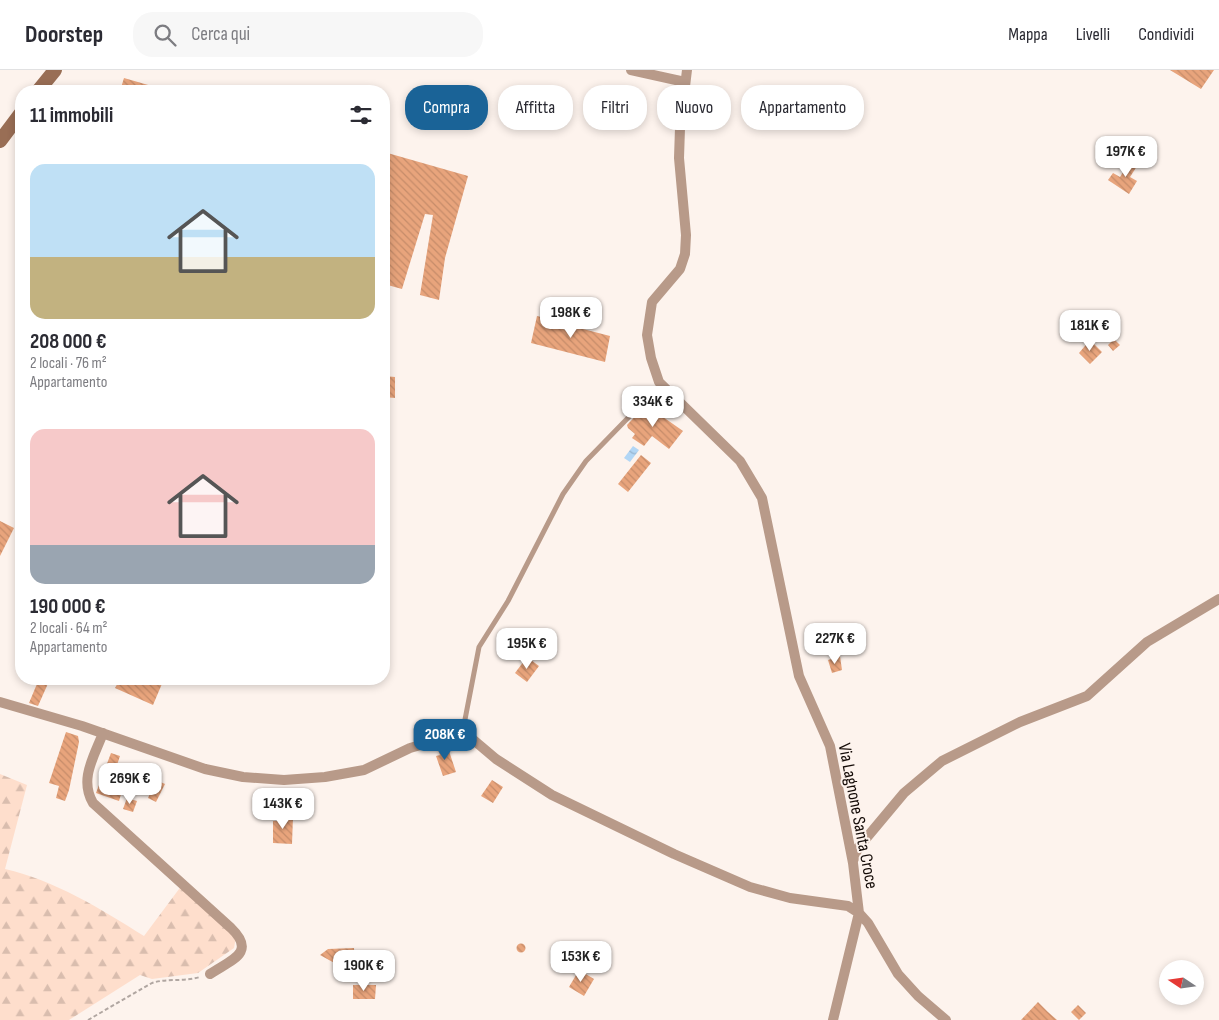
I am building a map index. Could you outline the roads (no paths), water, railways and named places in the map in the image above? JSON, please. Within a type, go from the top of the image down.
[{"type":"street","points":[[43,85],[55,70]]},
{"type":"street","points":[[631,70],[685,82]]},
{"type":"street","name":"Via Lagnone Santa Croce","points":[[687,70],[680,128],[679,158],[686,235],[685,254],[680,269],[652,302],[648,318],[647,335],[651,358],[661,384],[740,460],[762,498],[799,676],[830,746],[852,863],[859,913]]},
{"type":"street","points":[[0,141],[15,121]]},
{"type":"street","points":[[852,863],[858,848],[904,793],[942,761],[1020,722],[1087,696],[1147,642],[1219,599]]},
{"type":"street","points":[[0,702],[103,733],[206,769],[243,777],[284,780],[325,777],[364,770],[410,748],[446,738],[470,736],[496,759],[552,795],[674,854],[750,887],[790,898],[848,906],[859,913],[873,930],[898,974],[918,996],[946,1020]]},
{"type":"street","points":[[103,733],[86,778],[86,787],[93,803],[231,928],[239,936],[243,944],[242,951],[238,956],[210,974]]},
{"type":"street","points":[[833,1020],[859,913]]},
{"type":"lane","points":[[462,736],[479,647],[508,602],[563,494],[586,461],[661,384]]},
{"type":"water","points":[[633,446],[639,450],[630,462],[624,458]]}]
